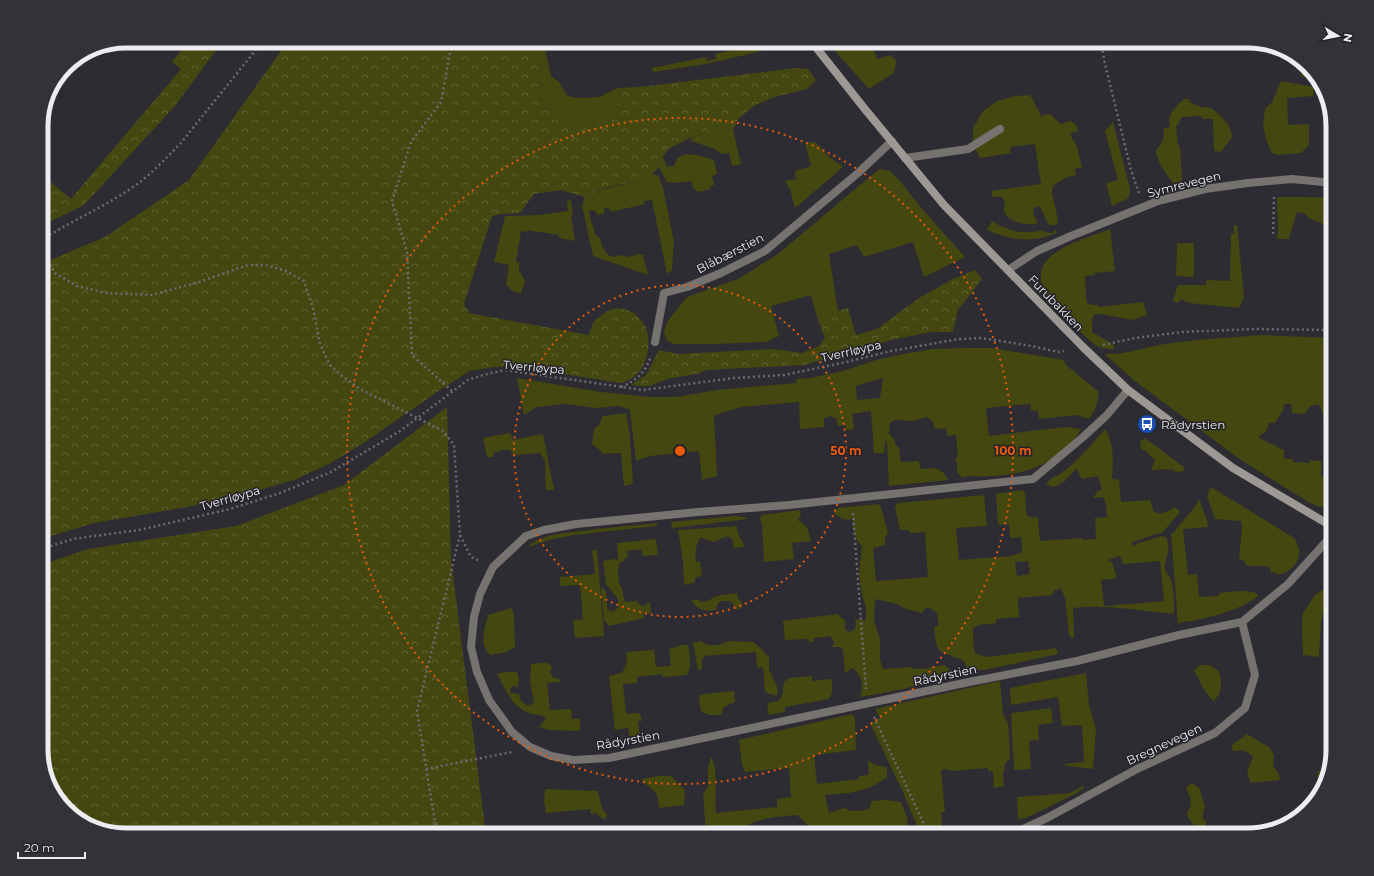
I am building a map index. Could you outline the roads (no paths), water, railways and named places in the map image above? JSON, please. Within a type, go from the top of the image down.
[{"type":"street","name":"Furubakken","points":[[817,48],[944,205],[1083,347],[1128,390],[1233,468],[1326,524]]},
{"type":"street","points":[[905,158],[968,149],[1000,129]]},
{"type":"street","name":"Blåbærstien","points":[[655,342],[664,293],[687,287],[721,273],[765,251],[858,173],[892,141]]},
{"type":"street","name":"Symrevegen","points":[[1008,270],[1037,251],[1158,201],[1205,189],[1248,182],[1292,179],[1326,182]]},
{"type":"street","name":"Rådyrstien","points":[[1128,390],[1106,416],[1033,479],[576,524],[544,530],[526,536],[493,567],[480,594],[474,617],[472,647],[475,666],[489,700],[512,732],[530,747],[551,756],[573,760],[609,758],[1002,675],[1077,661],[1179,634],[1242,622],[1288,584],[1326,542]]},
{"type":"street","name":"Bregnevegen","points":[[1025,828],[1047,818],[1137,769],[1215,733],[1245,708],[1255,675],[1242,622]]},
{"type":"place","name":"Rådyrstien","points":[[1147,424]]}]
